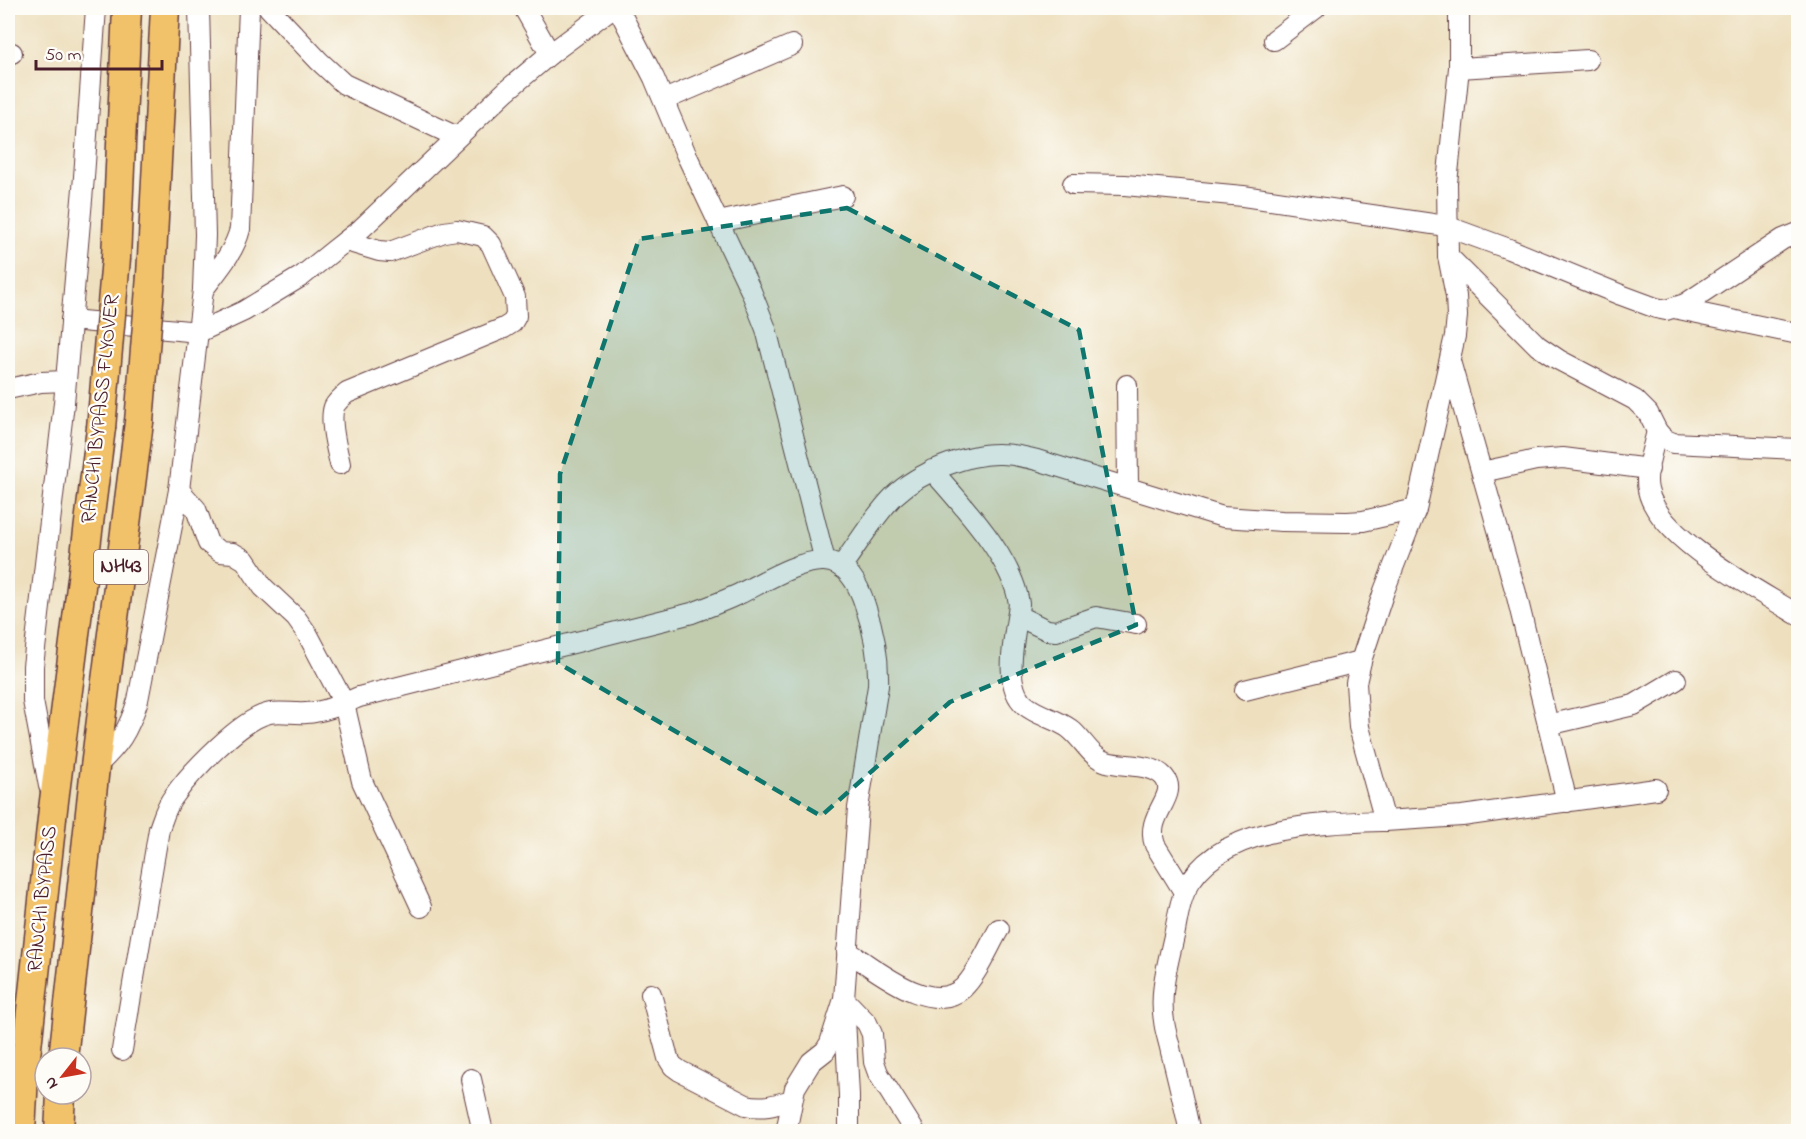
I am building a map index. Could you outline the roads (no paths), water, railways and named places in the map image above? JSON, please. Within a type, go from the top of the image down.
[{"type":"highway","name":"RANCHI BYPASS FLYOVER","points":[[53,809],[101,428],[117,258],[127,8]]},
{"type":"highway","name":"RANCHI BYPASS FLYOVER","points":[[95,767],[139,422],[151,276],[165,8]]},
{"type":"highway","name":"RANCHI BYPASS","points":[[64,1046],[95,767]]},
{"type":"highway","name":"RANCHI BYPASS","points":[[21,1131],[24,1075],[53,809]]},
{"type":"highway","points":[[59,1131],[60,1106]]},
{"type":"street","points":[[53,809],[33,701],[33,666],[71,320],[96,8]]},
{"type":"street","points":[[95,767],[116,748],[131,724],[179,490],[203,290],[205,236],[199,8]]},
{"type":"street","points":[[203,290],[231,252],[240,230],[249,8]]},
{"type":"street","points":[[269,8],[344,84],[457,137]]},
{"type":"street","points":[[524,8],[550,54]]},
{"type":"street","points":[[71,320],[199,332],[244,312],[302,276],[346,241],[506,91],[550,54],[612,8]]},
{"type":"street","points":[[618,8],[664,100],[686,154],[751,291],[766,329],[833,564]]},
{"type":"street","points":[[1274,40],[1316,8]]},
{"type":"street","points":[[1385,821],[1359,727],[1356,683],[1384,591],[1416,509],[1457,316],[1446,226],[1447,183],[1459,68],[1459,8]]},
{"type":"street","points":[[664,100],[792,45]]},
{"type":"street","points":[[1459,68],[1588,60]]},
{"type":"street","points":[[1074,184],[1125,185],[1243,196],[1446,226],[1666,310],[1685,304],[1783,239],[1798,233]]},
{"type":"street","points":[[718,222],[843,196]]},
{"type":"street","points":[[339,464],[333,419],[333,409],[338,400],[347,393],[504,328],[512,323],[517,307],[515,297],[491,244],[483,236],[457,230],[444,232],[390,252],[346,241]]},
{"type":"street","points":[[1448,256],[1538,346],[1559,360],[1635,400],[1648,413],[1664,439],[1683,445],[1798,448]]},
{"type":"street","points":[[1674,308],[1798,334]]},
{"type":"street","points":[[1449,360],[1516,592],[1566,802]]},
{"type":"street","points":[[8,389],[41,382],[65,381]]},
{"type":"street","points":[[1128,385],[1128,487]]},
{"type":"street","points":[[1657,431],[1647,479],[1650,498],[1672,528],[1705,558],[1798,615]]},
{"type":"street","points":[[833,564],[894,497],[932,470],[981,456],[999,454],[1018,455],[1128,487],[1198,511],[1241,520],[1363,521],[1416,509]]},
{"type":"street","points":[[1482,472],[1536,460],[1563,458],[1649,469]]},
{"type":"street","points":[[932,470],[975,521],[1007,568],[1018,594],[1012,658],[1012,682],[1017,696],[1025,705],[1062,723],[1100,760],[1149,769],[1159,772],[1166,778],[1169,786],[1167,795],[1153,822],[1152,836],[1155,845],[1184,892]]},
{"type":"street","points":[[179,490],[196,509],[208,543],[220,552],[240,556],[267,592],[302,626],[344,703],[362,781],[421,908]]},
{"type":"street","points":[[122,1050],[159,829],[173,796],[220,744],[251,720],[269,713],[308,713],[370,694],[692,613],[737,596],[804,564],[833,564],[854,579],[864,600],[871,621],[879,667],[878,686],[858,808],[844,999],[849,1131]]},
{"type":"street","points":[[1017,616],[1047,630],[1056,631],[1096,617],[1136,624]]},
{"type":"street","points":[[1245,690],[1361,661]]},
{"type":"street","points":[[1548,725],[1634,705],[1676,680]]},
{"type":"street","points":[[1190,1131],[1163,1012],[1166,970],[1184,892],[1198,872],[1215,855],[1240,842],[1267,834],[1316,825],[1462,816],[1656,789]]},
{"type":"street","points":[[848,951],[914,992],[930,998],[944,998],[955,994],[970,980],[999,929]]},
{"type":"street","points":[[651,994],[668,1058],[673,1066],[746,1105],[770,1107],[792,1100]]},
{"type":"street","points":[[786,1131],[792,1100],[802,1076],[811,1062],[825,1051],[830,1043],[844,999]]},
{"type":"street","points":[[844,999],[867,1023],[872,1034],[874,1062],[878,1073],[915,1131]]},
{"type":"street","points":[[471,1079],[483,1131]]},
{"type":"street","points":[[8,1111],[15,1131]]}]
